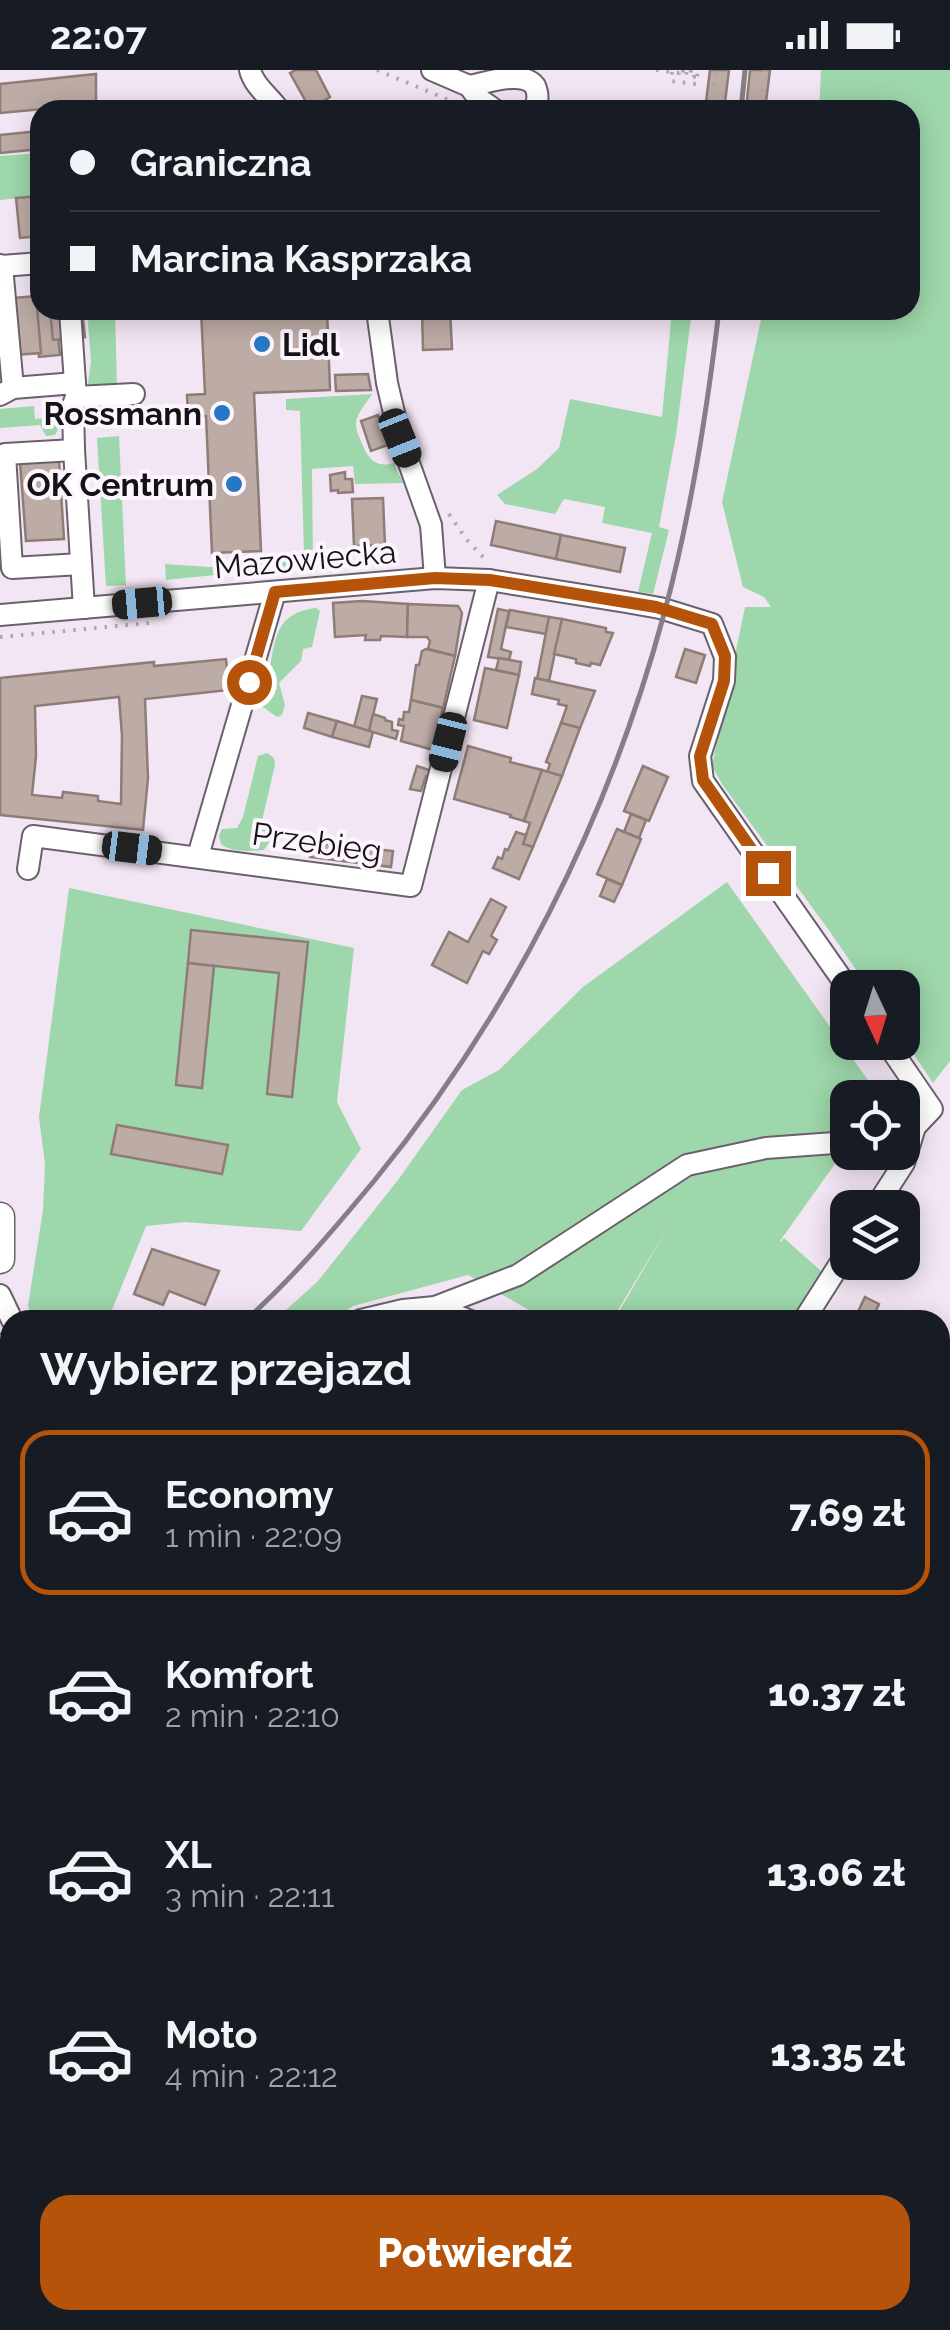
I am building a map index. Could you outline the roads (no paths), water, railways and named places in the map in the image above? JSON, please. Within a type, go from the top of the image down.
[{"type":"main road","points":[[0,1217],[0,1259]]},
{"type":"street","points":[[250,70],[253,81],[271,100]]},
{"type":"street","points":[[262,70],[272,100]]},
{"type":"street","points":[[432,70],[469,86],[481,100]]},
{"type":"street","points":[[469,86],[510,70],[519,71],[531,78],[538,100]]},
{"type":"street","points":[[30,264],[1,265],[6,391],[134,394]]},
{"type":"street","points":[[71,320],[84,608]]},
{"type":"street","points":[[378,320],[400,438],[431,524],[435,578]]},
{"type":"street","points":[[74,450],[5,454],[12,568],[81,564]]},
{"type":"street","name":"Mazowiecka","points":[[0,615],[494,574],[666,610],[712,624],[725,656],[724,681],[700,756],[703,780],[835,970]]},
{"type":"street","name":"Przebieg","points":[[198,856],[411,886],[494,574]]},
{"type":"street","points":[[28,869],[33,836],[198,856],[275,592]]},
{"type":"street","points":[[920,1092],[932,1109],[920,1119]]},
{"type":"street","points":[[403,1310],[434,1307],[518,1275],[688,1165],[766,1148],[830,1143]]},
{"type":"street","points":[[810,1310],[830,1279]]},
{"type":"street","points":[[434,1307],[442,1310]]},
{"type":"railway","points":[[742,100],[745,70]]},
{"type":"railway","points":[[256,1310],[374,1181],[469,1051],[511,983],[583,841],[641,691],[674,577],[697,463],[718,320]]},
{"type":"place","name":"Lidl","points":[[262,344]]},
{"type":"place","name":"Rossmann","points":[[222,413]]},
{"type":"place","name":"OK Centrum","points":[[234,484]]}]
